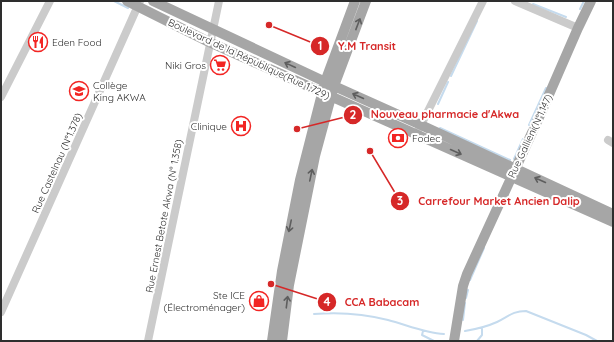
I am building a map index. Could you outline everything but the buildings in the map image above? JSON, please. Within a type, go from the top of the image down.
[{"type":"main road","name":"Boulevard de la République(Rue 1.729)","points":[[127,1],[139,4],[210,42],[326,94],[419,129]]},
{"type":"main road","name":"Boulevard de la République(Rue 1.729)","points":[[153,1],[330,84],[419,129],[613,222]]},
{"type":"main road","points":[[330,84],[355,1]]},
{"type":"main road","points":[[272,341],[288,240],[326,94],[366,1]]},
{"type":"main road","name":"Rue Gallieni(N°1.147)","points":[[454,341],[464,281],[591,1]]},
{"type":"main road","points":[[282,341],[289,285],[326,94]]},
{"type":"main road","name":"Boulevard de la République(Rue 1.729)","points":[[512,173],[613,214]]},
{"type":"street","points":[[1,97],[50,1]]},
{"type":"street","name":"Rue Ernest Betote Akwa (N° 1.358)","points":[[148,341],[219,1]]},
{"type":"street","points":[[419,129],[483,1]]},
{"type":"street","points":[[515,1],[578,28]]},
{"type":"street","name":"Rue Castelnau (N°1.378)","points":[[1,312],[139,4]]},
{"type":"waterway","points":[[114,1],[128,8]]},
{"type":"waterway","points":[[580,9],[584,1]]},
{"type":"waterway","points":[[533,4],[566,17]]},
{"type":"waterway","points":[[451,76],[477,21]]},
{"type":"waterway","points":[[438,104],[448,82]]},
{"type":"waterway","points":[[529,125],[546,88]]},
{"type":"waterway","points":[[440,128],[510,160]]},
{"type":"waterway","points":[[514,159],[523,139]]},
{"type":"waterway","points":[[470,280],[484,248]]},
{"type":"waterway","points":[[466,298],[468,290]]},
{"type":"waterway","points":[[463,320],[465,303]]},
{"type":"waterway","points":[[465,331],[485,327],[514,313],[526,311],[586,335],[597,341]]},
{"type":"waterway","points":[[314,314],[342,313],[370,316],[444,334]]},
{"type":"waterway","points":[[477,341],[482,335],[482,329]]},
{"type":"waterway","points":[[423,331],[422,335],[434,341]]},
{"type":"place","name":"Y.M Transit","points":[[269,25]]},
{"type":"place","name":"Eden Food","points":[[38,42]]},
{"type":"place","name":"Niki Gros","points":[[220,65]]},
{"type":"place","name":"Collège King AKWA","points":[[79,91]]},
{"type":"place","name":"Clinique","points":[[241,126]]},
{"type":"place","name":"Nouveau pharmacie d'Akwa","points":[[297,129]]},
{"type":"place","name":"Fodec","points":[[398,138]]},
{"type":"place","name":"Carrefour Market Ancien Dalip","points":[[370,151]]},
{"type":"place","name":"CCA Babacam","points":[[271,284]]},
{"type":"place","name":"Ste ICE (Électroménager)","points":[[259,301]]}]
